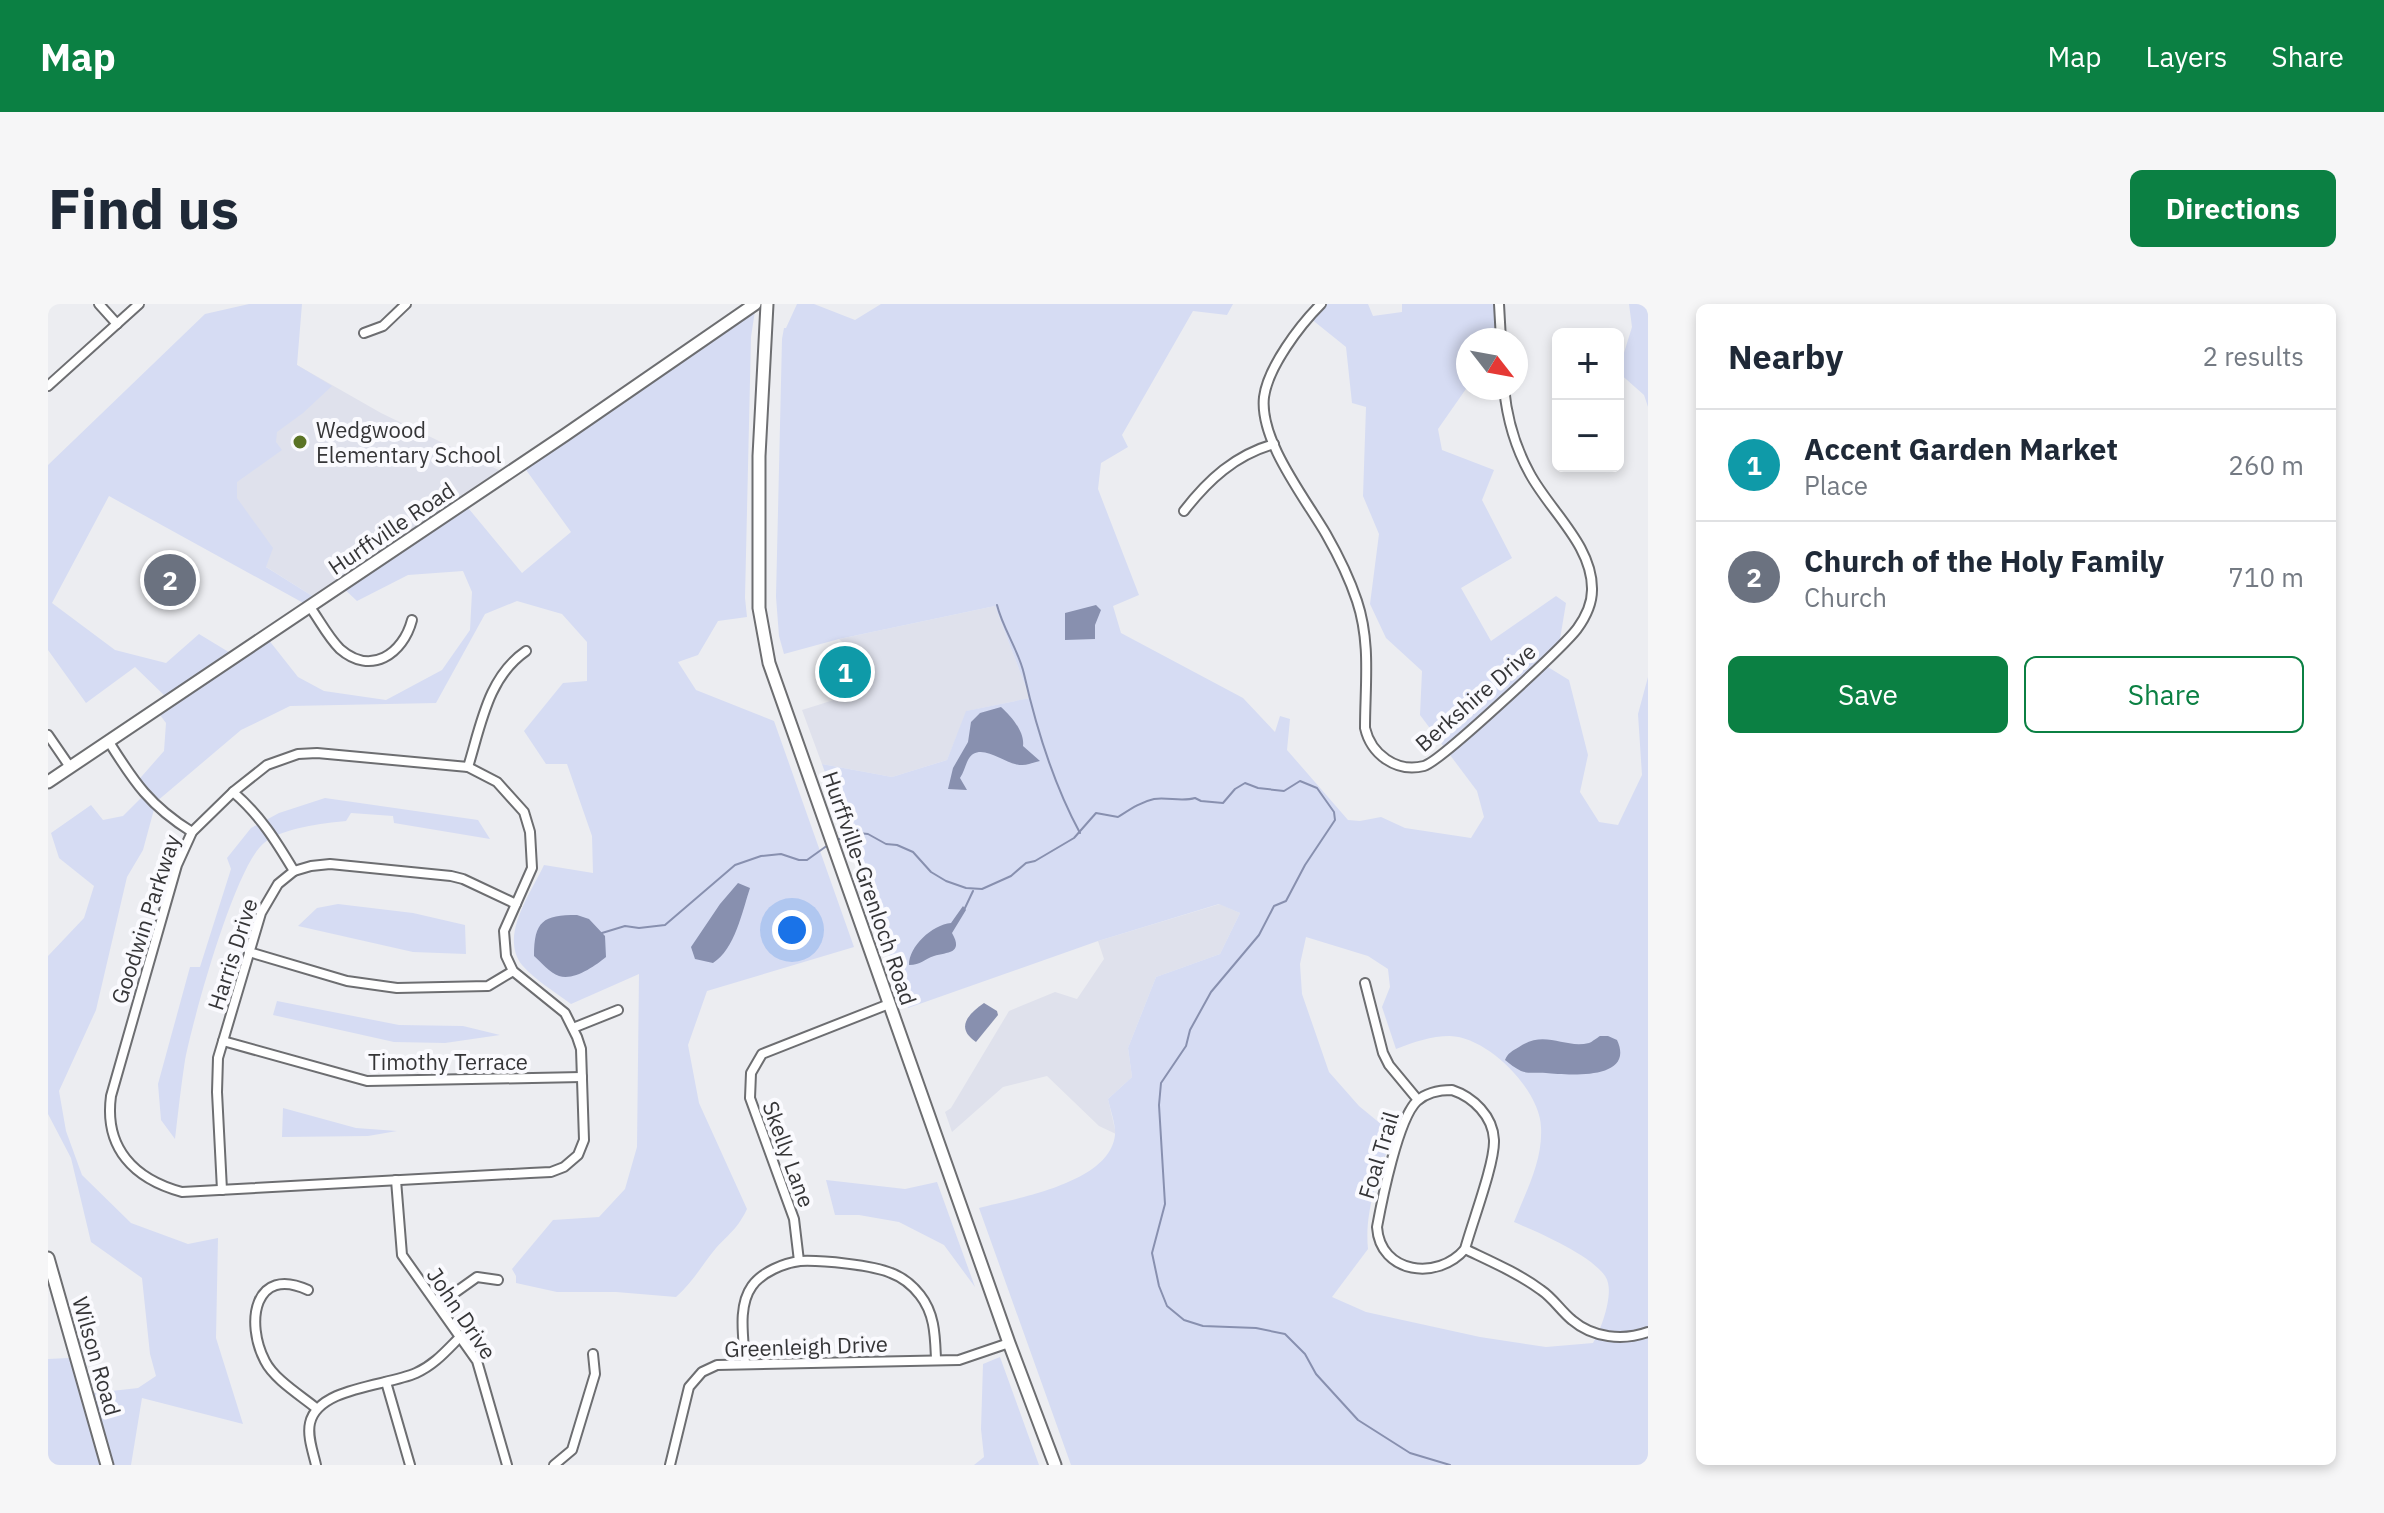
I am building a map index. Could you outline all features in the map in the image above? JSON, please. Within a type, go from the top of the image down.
[{"type":"main road","name":"Hurffville Road","points":[[48,782],[755,304]]},
{"type":"main road","name":"Hurffville-Grenloch Road","points":[[767,304],[759,477],[759,608],[763,641],[1009,1343],[1055,1465]]},
{"type":"main road","name":"Wilson Road","points":[[48,1258],[107,1465]]},
{"type":"street","points":[[99,304],[117,324]]},
{"type":"street","points":[[48,386],[139,304]]},
{"type":"street","points":[[364,333],[383,326],[406,304]]},
{"type":"street","name":"Berkshire Drive","points":[[1321,304],[1298,331],[1268,381],[1264,399],[1265,419],[1274,444],[1340,560],[1358,604],[1367,651],[1365,712],[1368,739],[1379,754],[1390,762],[1410,768],[1424,766],[1457,742],[1569,638],[1591,601],[1587,563],[1530,475],[1507,418],[1505,400]]},
{"type":"street","points":[[1499,304],[1500,328]]},
{"type":"street","points":[[1184,511],[1220,470],[1260,448],[1274,444]]},
{"type":"street","points":[[310,607],[343,651],[364,660],[377,661],[392,654],[403,643],[412,620]]},
{"type":"street","points":[[468,767],[494,687],[512,661],[526,651]]},
{"type":"street","points":[[48,735],[70,767]]},
{"type":"street","points":[[109,742],[138,789],[192,832]]},
{"type":"street","name":"Goodwin Parkway","points":[[298,754],[468,767],[497,782],[524,812],[530,832],[532,868],[504,931],[506,956],[513,971],[565,1013],[581,1049],[584,1140],[578,1155],[564,1167],[551,1172],[182,1192],[161,1186],[128,1163],[110,1125],[111,1096],[177,865],[192,832],[210,811],[233,792],[267,765],[298,754]]},
{"type":"street","points":[[233,792],[267,826],[294,871],[330,864],[451,876],[516,904]]},
{"type":"street","name":"Harris Drive","points":[[222,1190],[218,1058],[267,899],[278,884],[294,871]]},
{"type":"street","points":[[249,952],[347,981],[397,988],[488,986],[513,971]]},
{"type":"street","points":[[1365,983],[1383,1053],[1418,1100]]},
{"type":"street","name":"Skelly Lane","points":[[799,1261],[794,1219],[750,1098],[751,1073],[762,1054],[889,1004]]},
{"type":"street","points":[[573,1028],[618,1010]]},
{"type":"street","name":"Timothy Terrace","points":[[223,1041],[367,1081],[582,1077]]},
{"type":"street","name":"Foal Trail","points":[[1435,1091],[1459,1092],[1476,1104],[1493,1130],[1493,1151],[1465,1249],[1449,1264],[1423,1269],[1392,1259],[1378,1238],[1379,1216],[1410,1109],[1418,1100],[1435,1091]]},
{"type":"street","name":"John Drive","points":[[396,1180],[402,1255],[477,1361],[507,1465]]},
{"type":"street","points":[[1465,1249],[1540,1289],[1570,1319],[1586,1329],[1618,1337],[1648,1332]]},
{"type":"street","points":[[745,1363],[743,1309],[751,1287],[761,1276],[799,1261],[873,1266],[907,1282],[920,1295],[931,1314],[936,1359]]},
{"type":"street","points":[[439,1304],[477,1277],[498,1280]]},
{"type":"street","points":[[308,1290],[291,1283],[271,1286],[255,1309],[254,1322],[268,1366],[316,1408]]},
{"type":"street","points":[[316,1465],[309,1432],[316,1408],[330,1398],[427,1367],[459,1338]]},
{"type":"street","name":"Greenleigh Drive","points":[[670,1465],[686,1397],[695,1378],[717,1365],[959,1360],[1009,1343]]},
{"type":"street","points":[[554,1465],[568,1456],[576,1441],[595,1374],[593,1354]]},
{"type":"street","points":[[386,1382],[410,1465]]},
{"type":"shaded area","points":[[249,304],[302,304],[297,365],[332,386],[277,432],[276,442],[282,450],[237,482],[237,498],[273,548],[266,567],[317,599],[307,605],[109,496],[52,603],[115,650],[166,663],[199,634],[232,654],[264,634],[298,677],[324,691],[386,700],[442,670],[470,630],[472,592],[463,571],[408,575],[357,601],[339,584],[464,503],[522,573],[571,532],[521,463],[756,304],[751,337],[747,617],[718,621],[698,655],[678,662],[696,690],[774,721],[854,947],[707,991],[688,1045],[699,1103],[747,1209],[737,1226],[676,1297],[616,1292],[557,1292],[516,1283],[512,1269],[553,1220],[599,1217],[625,1189],[637,1147],[639,974],[571,1004],[522,965],[514,941],[515,928],[525,901],[544,865],[593,873],[592,836],[567,764],[546,764],[524,731],[563,683],[587,681],[587,642],[562,614],[517,601],[485,614],[436,703],[290,706],[241,730],[156,802],[143,850],[127,877],[96,1010],[59,1091],[66,1131],[82,1175],[131,1223],[188,1244],[218,1238],[216,1338],[243,1424],[142,1398],[131,1465],[48,1465],[48,1359],[69,1358],[94,1393],[138,1388],[156,1376],[150,1354],[142,1278],[91,1242],[71,1158],[48,1114],[48,956],[84,918],[94,886],[59,858],[51,833],[91,805],[103,820],[123,816],[144,795],[135,784],[164,751],[166,723],[154,707],[167,698],[135,667],[86,703],[48,650],[48,465],[205,314]]},
{"type":"shaded area","points":[[797,304],[814,304],[855,320],[881,304],[1233,304],[1227,315],[1193,311],[1122,435],[1128,447],[1101,463],[1098,489],[1139,595],[1113,606],[1121,633],[1243,698],[1275,732],[1280,716],[1290,719],[1287,750],[1348,820],[1381,817],[1405,828],[1471,838],[1484,817],[1477,791],[1420,715],[1422,671],[1386,638],[1370,604],[1379,534],[1363,496],[1366,407],[1352,403],[1346,347],[1310,318],[1321,304],[1368,304],[1373,316],[1402,312],[1402,304],[1504,304],[1505,328],[1456,328],[1458,400],[1438,429],[1442,450],[1494,470],[1482,500],[1512,558],[1461,588],[1491,641],[1556,596],[1566,603],[1558,651],[1543,664],[1569,680],[1588,755],[1580,792],[1599,822],[1618,825],[1642,775],[1638,714],[1648,677],[1648,1465],[1071,1465],[979,1208],[1037,1193],[1080,1177],[1109,1152],[1115,1131],[1108,1099],[1132,1077],[1128,1048],[1156,977],[1220,954],[1240,913],[1219,904],[1098,941],[908,1008],[822,764],[892,777],[947,760],[966,711],[1030,698],[995,606],[839,639],[784,654],[779,636],[776,597],[784,328]],"holes":[[[1306,937],[1368,956],[1388,969],[1390,987],[1382,1007],[1396,1049],[1436,1037],[1465,1039],[1495,1055],[1522,1082],[1532,1097],[1541,1127],[1541,1140],[1533,1176],[1514,1222],[1567,1247],[1604,1274],[1609,1290],[1607,1306],[1593,1343],[1546,1347],[1480,1337],[1366,1312],[1332,1297],[1368,1249],[1371,1205],[1393,1134],[1359,1106],[1329,1072],[1302,994],[1300,964]]]},
{"type":"shaded area","points":[[1629,304],[1648,304],[1648,407],[1644,395],[1624,377],[1624,353],[1632,327]]},
{"type":"shaded area","name":"Wedgwood Elementary School","points":[[234,329],[381,413],[503,472],[317,599],[131,482]]},
{"type":"shaded area","points":[[1096,605],[1101,610],[1095,625],[1095,639],[1065,640],[1065,613]]},
{"type":"shaded area","points":[[995,606],[1030,698],[967,711],[947,760],[892,777],[822,764],[802,710],[869,689],[861,659],[839,639]]},
{"type":"shaded area","points":[[1001,707],[1020,730],[1023,746],[1040,761],[1019,765],[978,752],[968,760],[960,778],[967,790],[948,789],[953,768],[968,742],[971,722],[980,713]]},
{"type":"shaded area","points":[[325,798],[478,820],[490,839],[394,823],[393,816],[351,813],[346,821],[292,830],[264,843],[253,857],[228,911],[206,979],[185,1060],[175,1139],[161,1120],[158,1084],[190,967],[200,967],[231,869],[227,858],[251,828],[279,813]]},
{"type":"shaded area","points":[[738,883],[750,888],[741,919],[727,949],[713,963],[695,959],[691,947]]},
{"type":"shaded area","points":[[338,904],[413,913],[465,925],[466,954],[413,952],[298,926],[317,908]]},
{"type":"shaded area","points":[[1220,904],[1240,913],[1220,954],[1156,977],[1128,1048],[1132,1077],[1108,1099],[1116,1134],[1099,1126],[1047,1076],[1003,1087],[952,1132],[945,1112],[951,1108],[1009,1011],[1055,992],[1077,999],[1104,959],[1098,941]]},
{"type":"shaded area","points":[[963,906],[966,910],[952,933],[955,948],[949,953],[909,965],[917,944],[936,928],[951,923]]},
{"type":"shaded area","points":[[577,915],[589,919],[605,936],[606,957],[578,975],[559,976],[534,956],[536,935],[548,919]]},
{"type":"shaded area","points":[[277,1001],[399,1025],[463,1026],[500,1035],[445,1043],[394,1042],[273,1015]]},
{"type":"shaded area","points":[[984,1003],[998,1015],[976,1042],[966,1032],[966,1021]]},
{"type":"shaded area","points":[[1600,1036],[1617,1040],[1620,1053],[1617,1063],[1596,1073],[1527,1072],[1505,1060],[1528,1042],[1546,1039],[1580,1044],[1589,1043]]},
{"type":"shaded area","points":[[283,1108],[356,1128],[397,1131],[368,1136],[282,1137]]},
{"type":"shaded area","points":[[826,1180],[905,1189],[937,1182],[975,1287],[944,1245],[899,1222],[859,1215],[835,1215]]},
{"type":"shaded area","points":[[1000,1357],[1039,1465],[974,1465],[984,1457],[981,1429],[983,1364]]},
{"type":"waterway","points":[[997,605],[1022,665],[1054,776],[1080,833]]},
{"type":"waterway","points":[[839,839],[858,833],[868,834],[886,844],[913,852],[931,872],[946,881],[966,888],[982,889],[1011,876],[1026,863],[1074,838],[1096,813],[1118,817],[1139,804],[1159,799],[1195,798],[1223,803],[1245,783],[1284,791],[1300,781],[1317,788],[1334,812],[1335,820],[1286,901],[1274,906],[1259,935],[1211,992],[1190,1030],[1186,1046],[1161,1083],[1159,1105],[1165,1204],[1152,1253],[1167,1306],[1184,1320],[1203,1326],[1256,1328],[1285,1334],[1358,1420],[1410,1453],[1450,1465]]},
{"type":"waterway","points":[[602,933],[625,926],[665,925],[735,865],[761,856],[781,854],[807,860],[828,845]]},
{"type":"waterway","points":[[964,910],[973,891]]},
{"type":"place","name":"Wedgwood Elementary School","points":[[300,442]]},
{"type":"place","name":"Church of the Holy Family","points":[[170,580]]},
{"type":"place","name":"Accent Garden Market","points":[[845,672]]}]
